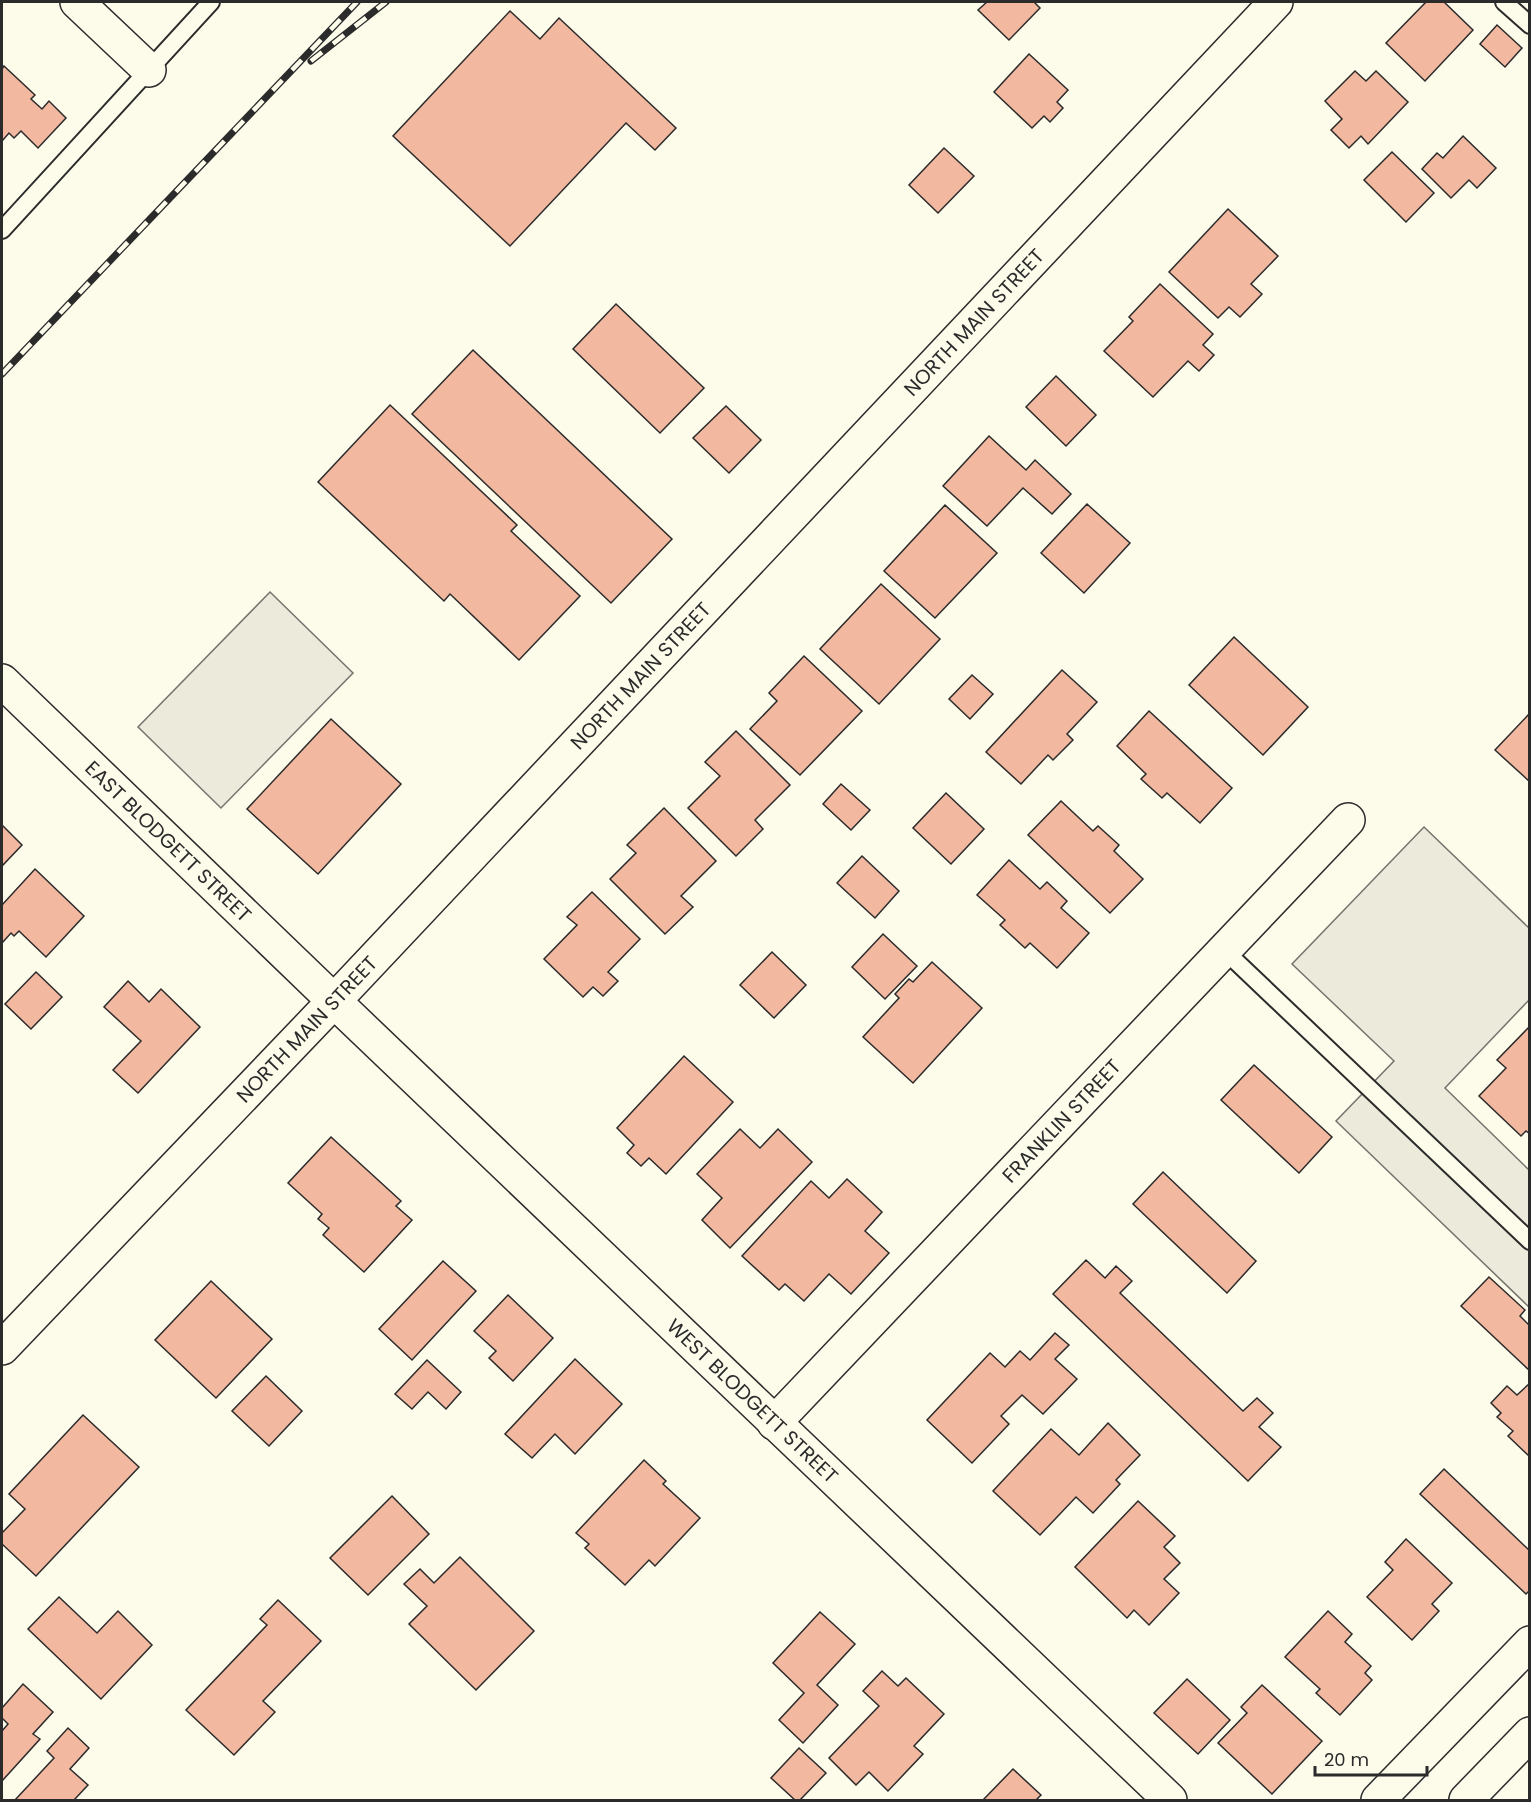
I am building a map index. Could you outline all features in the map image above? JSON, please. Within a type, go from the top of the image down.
[{"type":"main road","points":[[77,2],[149,70]]},
{"type":"main road","name":"NORTH MAIN STREET","points":[[2,1348],[334,1001],[1276,2]]},
{"type":"main road","name":"EAST BLODGETT STREET","points":[[2,681],[334,1001]]},
{"type":"main road","name":"FRANKLIN STREET","points":[[774,1423],[1348,820]]},
{"type":"main road","name":"WEST BLODGETT STREET","points":[[334,1001],[1170,1800]]},
{"type":"main road","points":[[1378,1800],[1530,1642]]},
{"type":"main road","points":[[1466,1800],[1530,1734]]},
{"type":"lane","points":[[2,230],[211,2]]},
{"type":"lane","points":[[1504,2],[1530,25]]},
{"type":"lane","points":[[1224,950],[1530,1241]]},
{"type":"shaded area","points":[[270,592],[353,673],[221,808],[138,727]]},
{"type":"shaded area","points":[[1424,827],[1529,928],[1529,1000],[1445,1088],[1529,1170],[1529,1307],[1336,1121],[1394,1061],[1292,964]]},
{"type":"building","points":[[987,2],[1034,2],[1040,8],[1009,40],[978,10]]},
{"type":"building","points":[[1426,2],[1444,2],[1473,30],[1425,81],[1386,43]]},
{"type":"building","points":[[510,11],[540,39],[559,18],[676,128],[655,150],[626,123],[510,246],[393,136]]},
{"type":"building","points":[[1497,25],[1522,48],[1505,67],[1480,44]]},
{"type":"building","points":[[1029,54],[1068,90],[1057,102],[1063,108],[1050,122],[1044,116],[1032,128],[994,92]]},
{"type":"building","points":[[4,66],[35,95],[31,99],[42,109],[49,101],[66,118],[38,148],[21,131],[14,138],[9,133],[2,141],[2,69]]},
{"type":"building","points":[[1355,71],[1366,81],[1376,71],[1408,102],[1368,144],[1361,136],[1349,148],[1331,130],[1342,119],[1325,101]]},
{"type":"building","points":[[1463,136],[1496,168],[1477,188],[1469,180],[1451,198],[1422,169],[1437,153],[1443,158]]},
{"type":"building","points":[[944,148],[974,176],[938,213],[909,185]]},
{"type":"building","points":[[1392,152],[1434,193],[1406,222],[1364,180]]},
{"type":"building","points":[[1228,209],[1278,256],[1251,284],[1262,294],[1240,317],[1229,307],[1218,318],[1169,272]]},
{"type":"building","points":[[1160,284],[1213,334],[1203,345],[1214,355],[1199,371],[1188,361],[1153,397],[1104,351],[1133,321],[1129,317]]},
{"type":"building","points":[[616,304],[704,388],[660,433],[573,349]]},
{"type":"building","points":[[473,350],[672,539],[611,603],[412,414]]},
{"type":"building","points":[[1056,376],[1096,415],[1066,446],[1026,407]]},
{"type":"building","points":[[390,405],[517,525],[511,531],[580,596],[519,660],[450,594],[444,601],[318,482]]},
{"type":"building","points":[[726,406],[761,440],[729,473],[693,438]]},
{"type":"building","points":[[989,436],[1026,470],[1035,460],[1071,494],[1052,514],[1023,488],[987,526],[943,486]]},
{"type":"building","points":[[1087,504],[1130,543],[1084,593],[1041,553]]},
{"type":"building","points":[[945,505],[997,553],[935,618],[884,571]]},
{"type":"building","points":[[881,584],[940,639],[879,704],[820,649]]},
{"type":"building","points":[[1234,637],[1308,707],[1263,755],[1189,685]]},
{"type":"building","points":[[804,656],[862,711],[800,775],[750,729],[777,701],[769,693]]},
{"type":"building","points":[[1062,670],[1097,702],[1067,734],[1073,740],[1053,760],[1048,755],[1021,784],[986,752]]},
{"type":"building","points":[[972,675],[993,694],[970,719],[949,699]]},
{"type":"building","points":[[1149,711],[1232,788],[1200,823],[1167,793],[1162,798],[1141,779],[1146,774],[1117,746]]},
{"type":"building","points":[[1530,713],[1530,782],[1495,750]]},
{"type":"building","points":[[331,719],[401,784],[318,874],[247,809]]},
{"type":"building","points":[[736,731],[790,785],[755,820],[763,829],[736,856],[688,808],[720,776],[705,762]]},
{"type":"building","points":[[841,784],[870,810],[851,830],[823,804]]},
{"type":"building","points":[[946,793],[984,829],[951,864],[913,828]]},
{"type":"building","points":[[1061,801],[1093,831],[1098,826],[1119,845],[1114,851],[1143,879],[1110,913],[1028,835]]},
{"type":"building","points":[[664,808],[716,861],[681,896],[693,907],[665,934],[610,879],[636,853],[627,845]]},
{"type":"building","points":[[2,825],[22,845],[2,866]]},
{"type":"building","points":[[862,856],[899,891],[875,918],[837,883]]},
{"type":"building","points":[[1009,860],[1040,889],[1047,882],[1067,901],[1061,908],[1089,933],[1057,968],[1030,943],[1025,948],[1000,925],[1005,920],[977,895]]},
{"type":"building","points":[[35,869],[84,916],[46,957],[19,931],[14,936],[11,933],[2,943],[2,905]]},
{"type":"building","points":[[592,892],[640,939],[608,972],[618,981],[603,996],[593,987],[583,997],[544,959],[577,925],[567,917]]},
{"type":"building","points":[[883,934],[917,966],[885,999],[852,967]]},
{"type":"building","points":[[772,952],[806,985],[774,1018],[740,985]]},
{"type":"building","points":[[932,962],[982,1008],[913,1083],[863,1037],[899,998],[895,994],[909,979],[913,982]]},
{"type":"building","points":[[36,972],[62,997],[31,1029],[5,1004]]},
{"type":"building","points":[[128,981],[149,1002],[161,989],[200,1027],[138,1093],[113,1070],[141,1041],[104,1007]]},
{"type":"building","points":[[1530,1026],[1530,1134],[1526,1131],[1521,1136],[1479,1096],[1506,1068],[1497,1060]]},
{"type":"building","points":[[684,1056],[733,1102],[666,1174],[649,1158],[641,1166],[627,1153],[634,1145],[617,1128]]},
{"type":"building","points":[[1254,1065],[1332,1137],[1299,1173],[1221,1100]]},
{"type":"building","points":[[740,1129],[760,1148],[778,1129],[812,1162],[730,1248],[702,1220],[722,1198],[697,1174]]},
{"type":"building","points":[[331,1137],[401,1201],[396,1206],[412,1220],[364,1272],[323,1235],[329,1228],[318,1219],[322,1214],[288,1183]]},
{"type":"building","points":[[1163,1172],[1256,1261],[1227,1293],[1133,1204]]},
{"type":"building","points":[[847,1179],[882,1212],[865,1231],[889,1253],[851,1294],[829,1274],[804,1301],[785,1284],[779,1290],[742,1256],[811,1181],[829,1198]]},
{"type":"building","points":[[1086,1260],[1105,1278],[1116,1266],[1132,1281],[1120,1293],[1243,1411],[1257,1398],[1273,1413],[1259,1427],[1281,1447],[1248,1481],[1053,1294]]},
{"type":"building","points":[[443,1261],[476,1291],[412,1360],[379,1329]]},
{"type":"building","points":[[1489,1277],[1525,1310],[1520,1316],[1530,1326],[1530,1371],[1461,1306]]},
{"type":"building","points":[[211,1281],[272,1339],[216,1398],[155,1340]]},
{"type":"building","points":[[508,1295],[553,1338],[513,1381],[489,1358],[496,1351],[474,1331]]},
{"type":"building","points":[[1055,1333],[1069,1345],[1055,1359],[1077,1379],[1043,1414],[1022,1395],[1001,1416],[1009,1424],[972,1463],[927,1420],[990,1353],[1005,1367],[1020,1351],[1030,1360]]},
{"type":"building","points":[[575,1359],[622,1404],[575,1454],[555,1434],[532,1458],[505,1434]]},
{"type":"building","points":[[427,1360],[461,1392],[446,1409],[428,1392],[412,1409],[395,1394]]},
{"type":"building","points":[[266,1376],[302,1411],[269,1446],[232,1411]]},
{"type":"building","points":[[1530,1383],[1530,1457],[1508,1436],[1513,1431],[1497,1417],[1501,1413],[1491,1403],[1507,1386],[1517,1395]]},
{"type":"building","points":[[83,1415],[139,1467],[36,1576],[2,1544],[2,1533],[25,1509],[9,1494]]},
{"type":"building","points":[[1108,1423],[1140,1455],[1116,1480],[1120,1484],[1093,1513],[1076,1497],[1040,1535],[993,1491],[1051,1429],[1079,1455]]},
{"type":"building","points":[[644,1460],[666,1481],[663,1484],[700,1518],[655,1566],[649,1560],[625,1585],[585,1548],[589,1544],[576,1533]]},
{"type":"building","points":[[1444,1469],[1530,1551],[1530,1590],[1526,1594],[1420,1494]]},
{"type":"building","points":[[392,1496],[429,1534],[368,1595],[330,1558]]},
{"type":"building","points":[[1138,1501],[1175,1536],[1164,1547],[1180,1563],[1164,1579],[1179,1593],[1149,1625],[1134,1610],[1127,1618],[1075,1567]]},
{"type":"building","points":[[1406,1539],[1452,1583],[1432,1604],[1439,1611],[1412,1640],[1367,1597],[1393,1570],[1385,1562]]},
{"type":"building","points":[[460,1557],[534,1631],[476,1690],[409,1624],[427,1606],[404,1584],[420,1569],[434,1583]]},
{"type":"building","points":[[59,1597],[97,1633],[118,1611],[152,1645],[101,1699],[28,1629]]},
{"type":"building","points":[[278,1600],[321,1641],[263,1701],[275,1712],[234,1755],[186,1710],[267,1625],[260,1619]]},
{"type":"building","points":[[1328,1611],[1352,1634],[1345,1642],[1371,1666],[1365,1673],[1372,1680],[1340,1715],[1316,1693],[1320,1689],[1285,1657]]},
{"type":"building","points":[[820,1612],[855,1644],[817,1685],[838,1705],[803,1743],[779,1720],[804,1693],[773,1663]]},
{"type":"building","points":[[882,1671],[898,1686],[906,1678],[944,1714],[914,1746],[923,1754],[888,1791],[869,1772],[856,1785],[829,1758],[879,1706],[863,1691]]},
{"type":"building","points":[[1187,1679],[1230,1720],[1198,1754],[1154,1713]]},
{"type":"building","points":[[23,1684],[53,1712],[33,1734],[40,1739],[2,1781],[2,1731],[8,1724],[2,1718],[2,1708]]},
{"type":"building","points":[[1262,1685],[1322,1741],[1272,1794],[1218,1743],[1247,1713],[1241,1707]]},
{"type":"building","points":[[68,1728],[89,1748],[70,1769],[88,1785],[74,1800],[15,1800],[54,1758],[47,1751]]},
{"type":"building","points":[[799,1748],[826,1773],[800,1800],[795,1800],[771,1778]]},
{"type":"building","points":[[1013,1769],[1041,1795],[1036,1800],[983,1800]]},
{"type":"railway","points":[[2,374],[357,2]]},
{"type":"railway","points":[[311,61],[386,2]]}]
